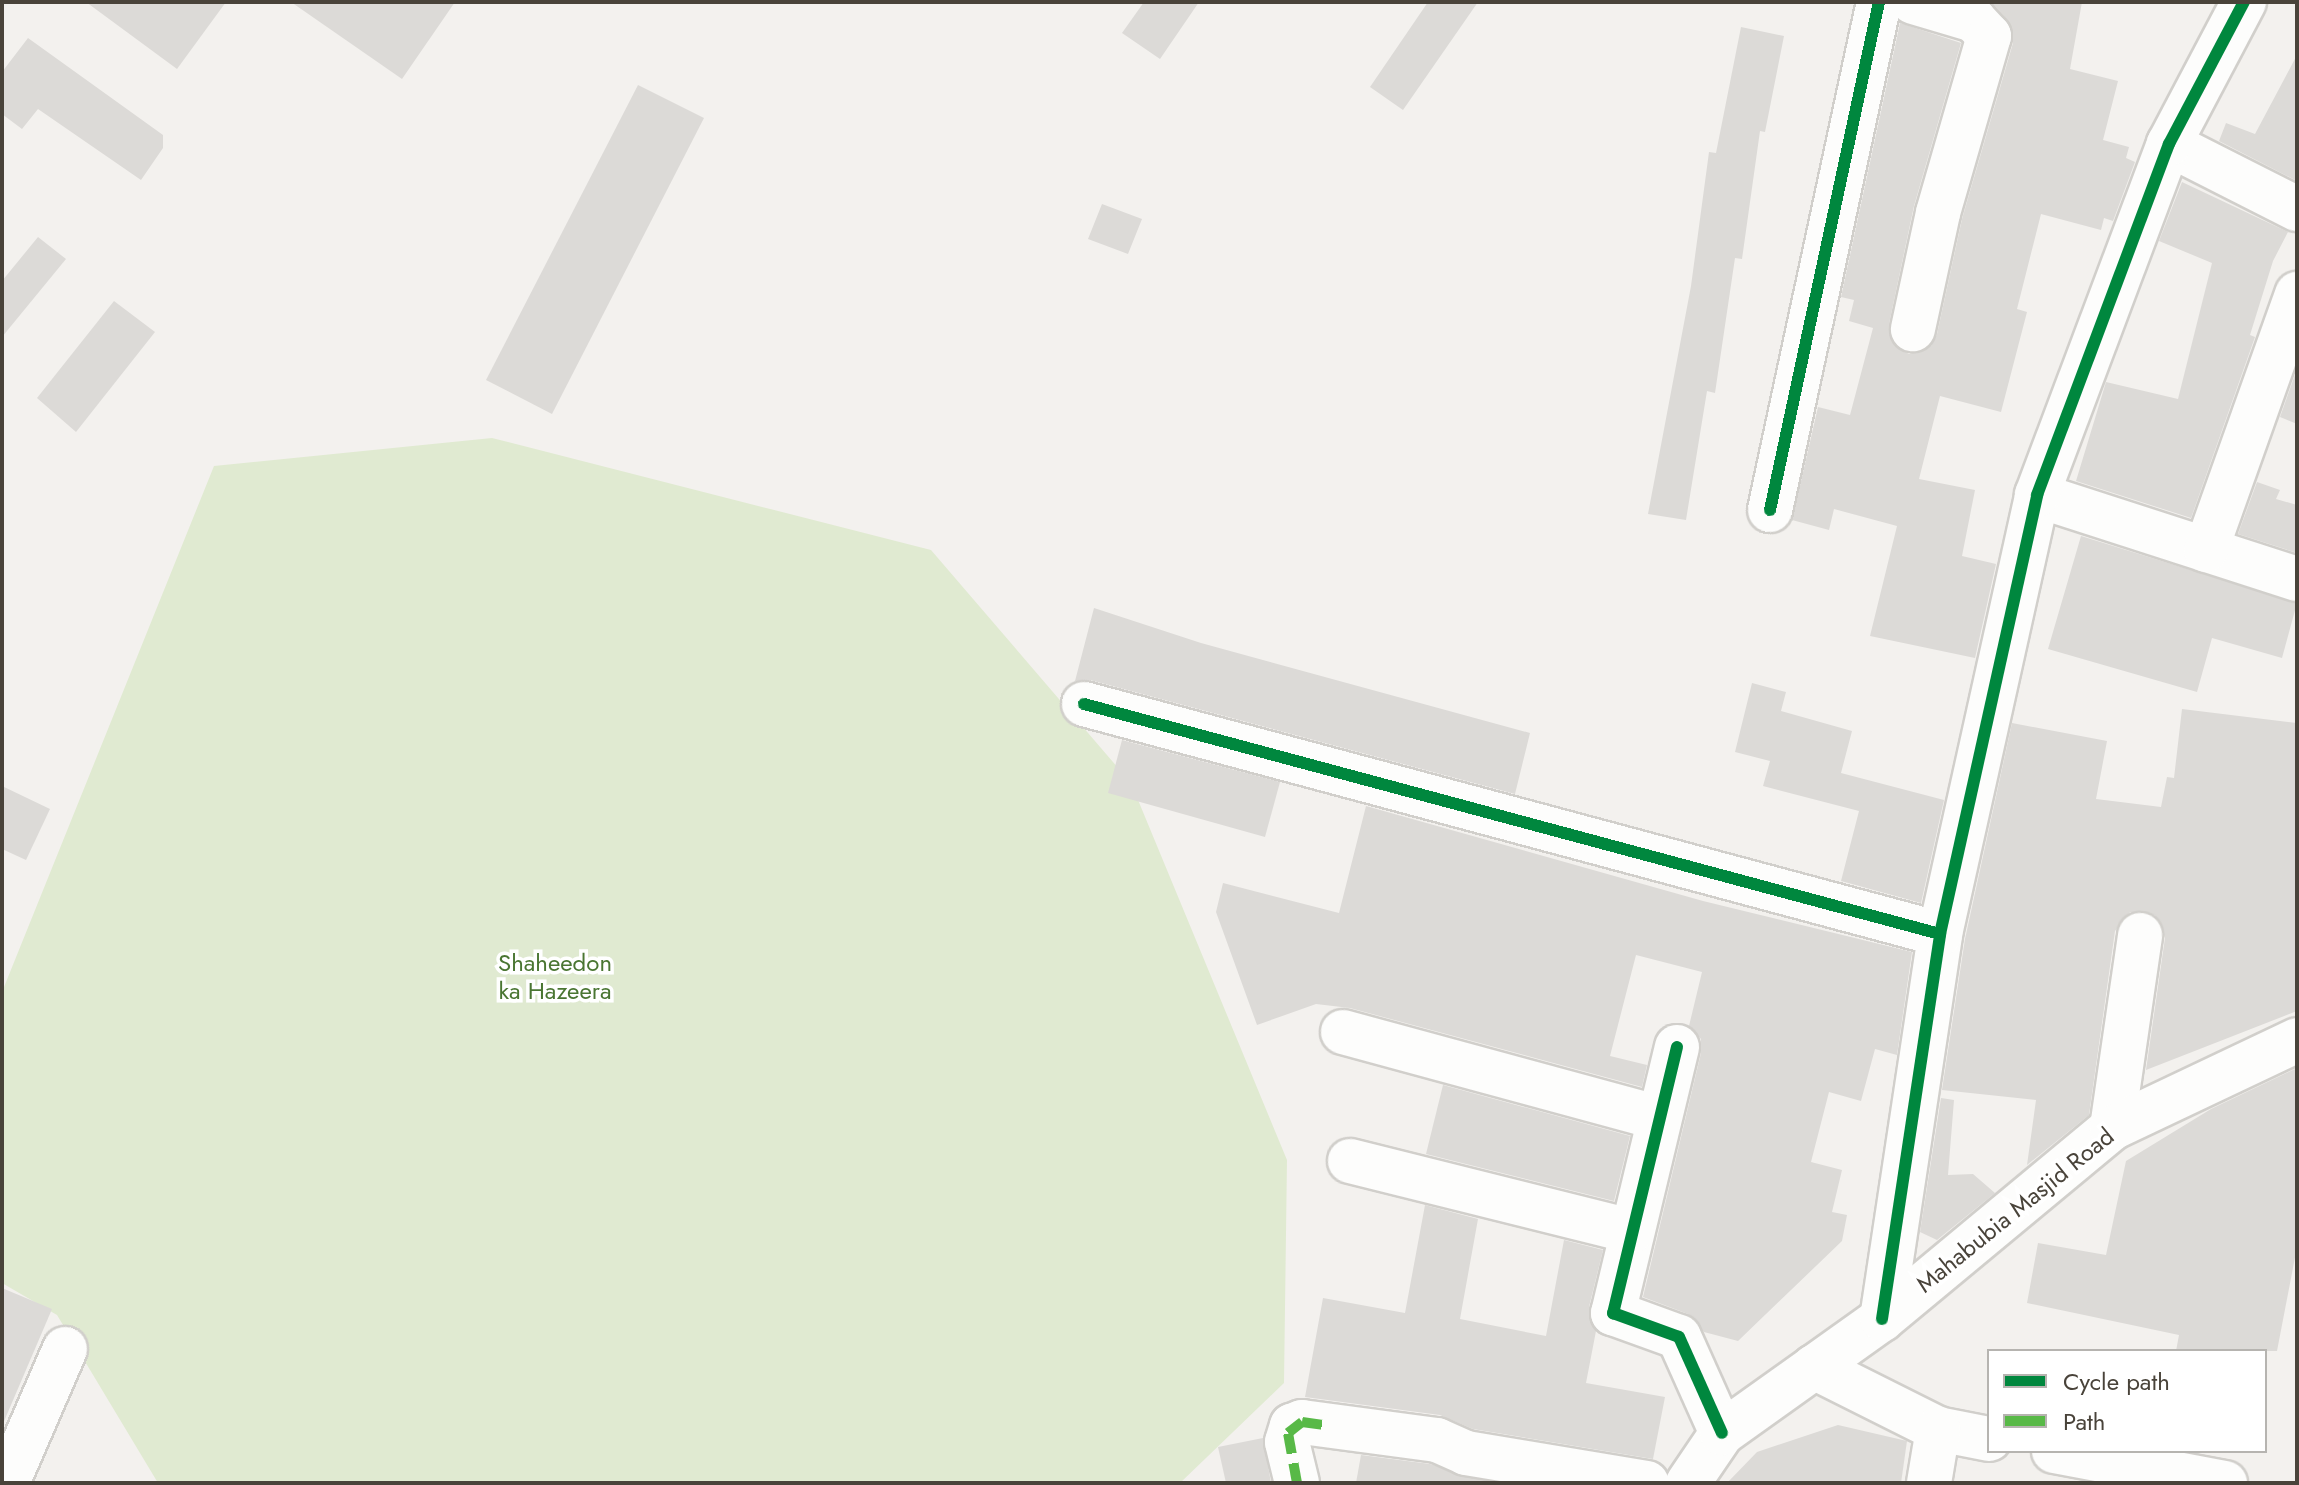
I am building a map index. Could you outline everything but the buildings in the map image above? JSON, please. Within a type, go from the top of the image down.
[{"type":"street","points":[[1770,510],[1879,2]]},
{"type":"street","points":[[1913,2],[1974,20],[1989,36],[1938,213],[1913,329]]},
{"type":"street","points":[[1882,1319],[1940,934],[2037,495],[2169,144],[2244,2]]},
{"type":"street","points":[[2169,144],[2297,209]]},
{"type":"street","points":[[2206,550],[2297,294]]},
{"type":"street","points":[[2037,495],[2297,579]]},
{"type":"street","points":[[1084,704],[1940,934]]},
{"type":"street","points":[[2112,1128],[2140,935]]},
{"type":"street","points":[[1343,1032],[1659,1118]]},
{"type":"street","name":"Mahabubia Masjid Road","points":[[1688,1483],[1722,1433],[1882,1319],[2112,1128],[2297,1040]]},
{"type":"street","points":[[1677,1047],[1613,1313],[1679,1337],[1722,1433]]},
{"type":"street","points":[[1350,1161],[1631,1231]]},
{"type":"street","points":[[7,1483],[65,1349]]},
{"type":"street","points":[[1814,1367],[1938,1429],[1987,1439]]},
{"type":"street","points":[[1297,1483],[1287,1442],[1292,1426],[1302,1422],[1437,1440],[1463,1468],[1647,1483]]},
{"type":"street","points":[[1929,1483],[1938,1429]]},
{"type":"street","points":[[2065,1453],[2225,1483]]},
{"type":"green space","name":"Shaheedon ka Hazeera","points":[[492,438],[931,550],[1131,783],[1287,1160],[1284,1383],[1180,1483],[158,1483],[57,1315],[2,1283],[2,992],[214,466]]},
{"type":"marked path","points":[[1297,1483],[1288,1433],[1302,1422],[1323,1425]]},
{"type":"cycle path","points":[[1770,510],[1879,2]]},
{"type":"cycle path","points":[[1882,1319],[1940,934],[2037,495],[2169,144],[2244,2]]},
{"type":"cycle path","points":[[1084,704],[1940,934]]},
{"type":"cycle path","points":[[1677,1047],[1613,1313],[1679,1337],[1722,1433]]}]
